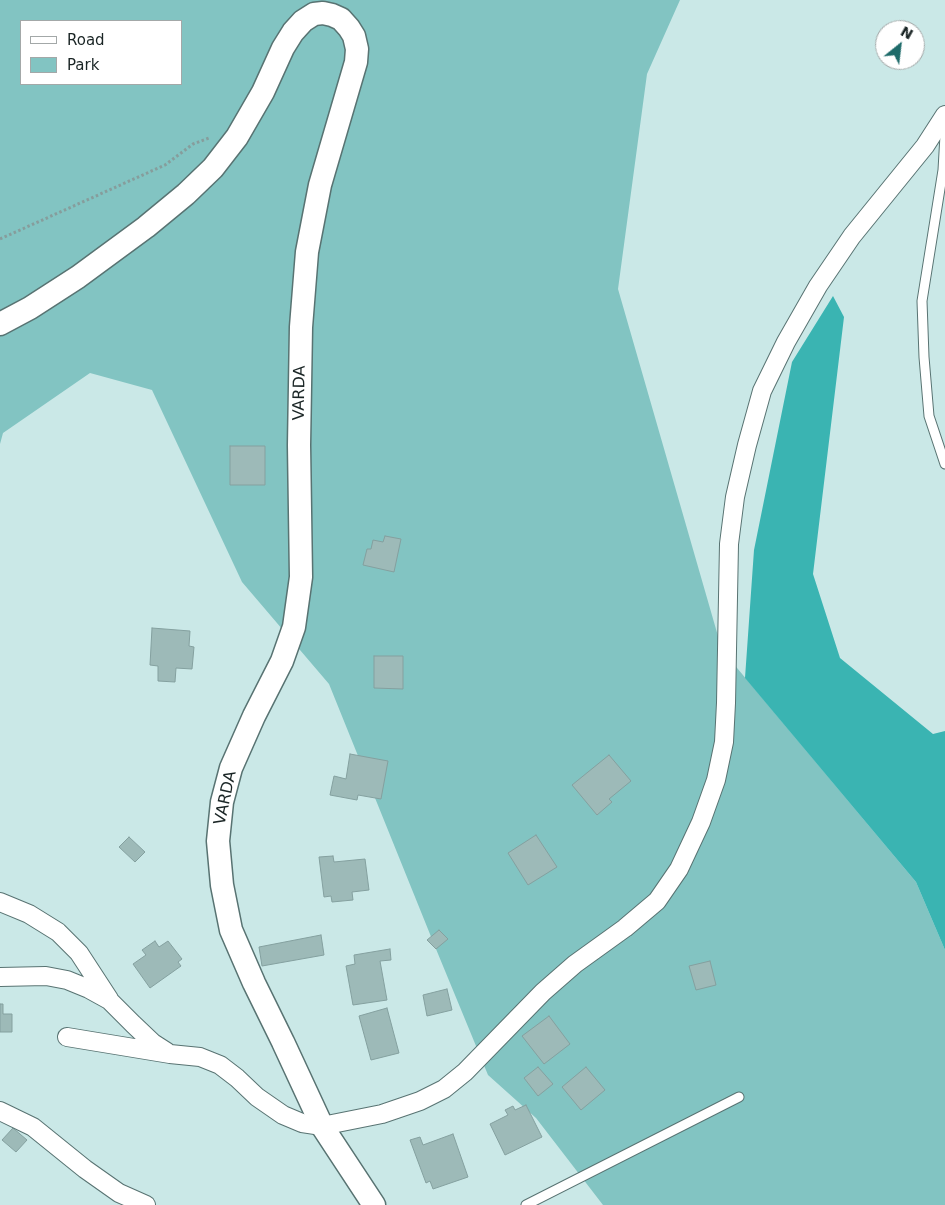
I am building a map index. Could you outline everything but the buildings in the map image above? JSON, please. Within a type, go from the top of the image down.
[{"type":"street","name":"VARDA","points":[[0,324],[30,308],[78,277],[146,227],[186,194],[213,168],[237,137],[263,92],[283,48],[303,21],[314,14],[324,13],[341,19],[350,28],[357,49],[356,62],[320,184],[307,252],[300,327],[301,577],[294,627],[282,660],[231,768],[222,802],[218,840],[222,885],[231,930],[322,1126],[374,1205]]},
{"type":"street","points":[[66,1038],[200,1057],[220,1065],[283,1115],[302,1122],[322,1126],[382,1114],[420,1102],[444,1089],[465,1072],[543,992],[575,964],[625,928],[657,901],[679,869],[701,822],[716,780],[724,742],[729,544],[735,497],[762,391],[786,342],[818,286],[852,236],[924,146],[945,115]]},
{"type":"street","points":[[0,902],[29,914],[58,932],[79,953],[109,1000],[153,1042],[170,1054]]},
{"type":"street","points":[[0,977],[46,976],[67,980],[109,1000]]},
{"type":"street","points":[[0,1111],[33,1127],[85,1169],[119,1193],[146,1205]]},
{"type":"lane","points":[[945,136],[943,170],[922,301],[929,416],[945,464]]},
{"type":"lane","points":[[526,1205],[739,1098]]},
{"type":"path","points":[[0,239],[165,165],[193,144],[206,138],[237,137]]},
{"type":"green space","points":[[0,0],[680,0],[647,74],[618,289],[722,650],[916,882],[945,950],[945,1205],[603,1205],[536,1118],[488,1075],[329,684],[242,582],[152,390],[90,373],[3,433],[0,444]]},
{"type":"shaded area","points":[[833,296],[844,317],[813,574],[840,658],[933,734],[945,731],[945,950],[916,882],[745,678],[754,550],[792,362]]}]
